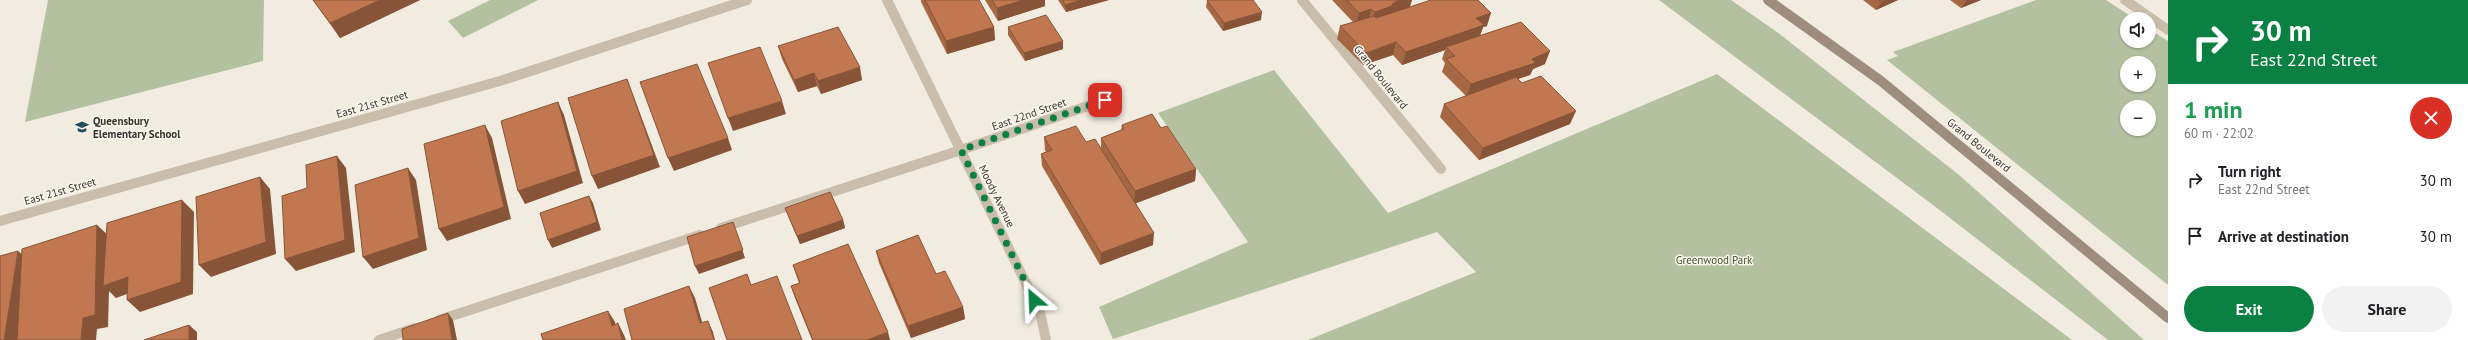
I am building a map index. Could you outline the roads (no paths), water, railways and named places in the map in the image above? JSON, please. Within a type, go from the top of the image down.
[{"type":"street","name":"East 21st Street","points":[[0,220],[500,81],[747,0]]},
{"type":"street","name":"Moody Avenue","points":[[887,0],[1040,312],[1046,340]]},
{"type":"street","name":"Grand Boulevard","points":[[1302,0],[1441,169]]},
{"type":"street","name":"Grand Boulevard","points":[[1768,0],[1881,81],[2007,183],[2168,318]]},
{"type":"street","points":[[2125,0],[2168,30]]},
{"type":"street","name":"East 22nd Street","points":[[379,340],[961,150],[1105,100]]},
{"type":"place","name":"Queensbury Elementary School","points":[[82,127]]},
{"type":"park label","name":"Greenwood Park","points":[[1714,260]]}]
